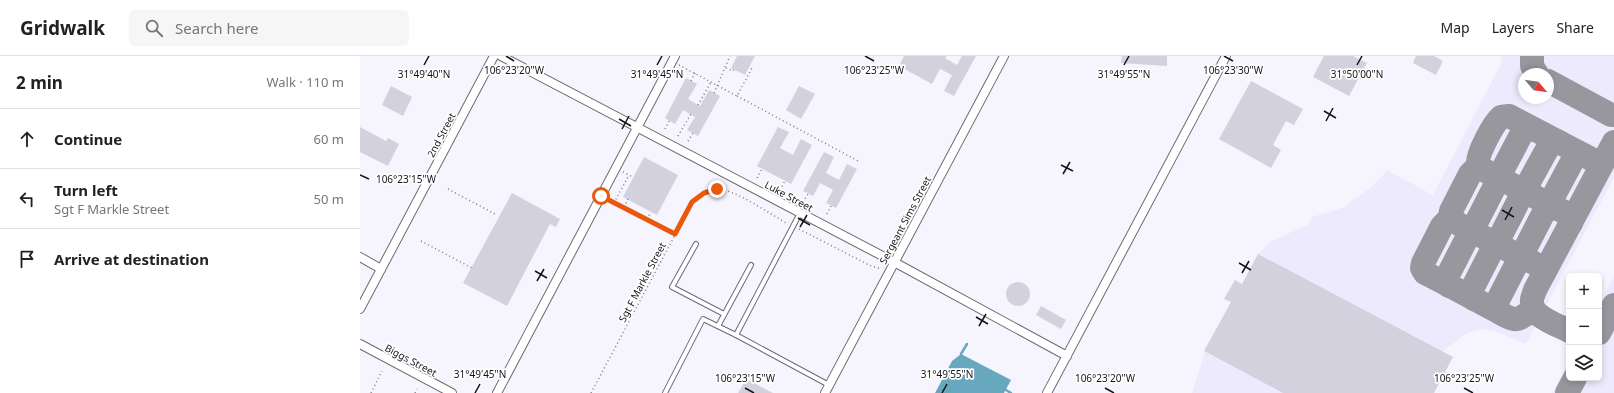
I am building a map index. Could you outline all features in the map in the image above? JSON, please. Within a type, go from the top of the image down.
[{"type":"street","name":"2nd Street","points":[[360,309],[494,56]]},
{"type":"street","name":"Luke Street","points":[[501,56],[894,262],[1067,356]]},
{"type":"street","name":"Sergeant Sims Street","points":[[825,393],[1004,56]]},
{"type":"street","points":[[1047,393],[1226,56]]},
{"type":"street","points":[[497,393],[673,59]]},
{"type":"street","points":[[360,257],[381,269]]},
{"type":"street","name":"Biggs Street","points":[[360,344],[452,393]]},
{"type":"lane","points":[[736,336],[800,214]]},
{"type":"lane","points":[[696,244],[672,287],[724,314]]},
{"type":"lane","points":[[718,326],[751,265]]},
{"type":"lane","points":[[665,393],[703,319],[829,385]]},
{"type":"path","points":[[714,93],[730,56]]},
{"type":"path","points":[[673,59],[710,82],[860,162]]},
{"type":"path","points":[[738,96],[752,68],[750,67]]},
{"type":"path","points":[[726,68],[733,71],[734,69]]},
{"type":"path","points":[[691,80],[695,73]]},
{"type":"path","points":[[698,104],[710,82]]},
{"type":"path","points":[[678,136],[691,114]]},
{"type":"path","points":[[665,129],[670,120]]},
{"type":"path","points":[[688,141],[693,133]]},
{"type":"path","points":[[616,168],[633,177]]},
{"type":"path","points":[[757,178],[762,169]]},
{"type":"path","points":[[614,203],[629,175]]},
{"type":"path","points":[[780,190],[785,182]]},
{"type":"path","points":[[448,189],[495,214]]},
{"type":"path","name":"Sgt F Markle Street","points":[[591,393],[692,202],[704,193],[717,189],[735,194],[793,226],[869,265],[877,267],[888,273]]},
{"type":"path","points":[[804,202],[808,194]]},
{"type":"path","points":[[601,196],[675,234]]},
{"type":"path","points":[[623,207],[628,200]]},
{"type":"path","points":[[826,214],[832,206]]},
{"type":"path","points":[[647,220],[650,213]]},
{"type":"path","points":[[421,241],[472,268]]},
{"type":"path","points":[[370,393],[382,371]]},
{"type":"path","points":[[415,393],[417,389]]},
{"type":"shaded area","points":[[1500,56],[1614,56],[1614,177],[1526,344],[1495,331],[1481,329],[1467,333],[1442,352],[1258,254],[1271,241],[1308,225],[1312,217],[1345,207],[1371,187],[1386,172],[1385,169],[1433,195],[1502,62]]},
{"type":"shaded area","points":[[1614,276],[1614,393],[1552,393],[1566,367],[1566,381],[1602,381],[1602,299]]},
{"type":"shaded area","points":[[1205,352],[1283,393],[1192,393]]},
{"type":"water","points":[[961,354],[1011,380],[1004,393],[935,393],[952,361]]},
{"type":"building","points":[[737,56],[755,56],[745,75],[731,68]]},
{"type":"building","points":[[904,56],[947,56],[945,58],[957,65],[962,56],[976,56],[954,96],[944,91],[952,75],[940,69],[932,84],[899,66]]},
{"type":"building","points":[[1122,56],[1167,56],[1167,66],[1121,63]]},
{"type":"building","points":[[1324,56],[1353,56],[1367,63],[1349,96],[1313,77]]},
{"type":"building","points":[[1416,56],[1434,56],[1443,61],[1436,75],[1413,63]]},
{"type":"building","points":[[686,78],[697,84],[688,99],[700,106],[709,90],[720,96],[698,136],[687,130],[695,117],[683,110],[675,124],[665,118]]},
{"type":"building","points":[[1251,81],[1303,109],[1294,125],[1286,121],[1273,145],[1281,150],[1271,168],[1219,139]]},
{"type":"building","points":[[391,86],[412,97],[403,116],[382,105]]},
{"type":"building","points":[[799,86],[815,94],[801,119],[786,110]]},
{"type":"building","points":[[360,127],[386,141],[388,138],[399,144],[388,166],[360,152]]},
{"type":"building","points":[[778,127],[789,132],[780,148],[793,155],[801,139],[812,145],[791,184],[757,166]]},
{"type":"building","points":[[824,152],[834,157],[826,173],[839,180],[847,164],[857,169],[836,208],[826,203],[833,190],[820,183],[813,196],[803,191]]},
{"type":"building","points":[[644,157],[678,175],[657,215],[623,197]]},
{"type":"building","points":[[512,193],[560,219],[556,227],[550,224],[507,306],[463,283]]},
{"type":"building","points":[[1258,254],[1453,357],[1434,393],[1283,393],[1204,351],[1231,302],[1224,299],[1235,280],[1242,284]]},
{"type":"building","points":[[1018,282],[1026,286],[1030,294],[1026,302],[1018,306],[1010,302],[1006,294],[1010,286]]},
{"type":"building","points":[[1041,306],[1066,320],[1061,329],[1036,315]]},
{"type":"building","points":[[746,379],[773,393],[738,393]]},
{"type":"waterway","points":[[961,354],[967,344]]},
{"type":"waterway","points":[[1006,390],[1011,393]]},
{"type":"taxiway","points":[[1532,56],[1533,68]]},
{"type":"taxiway","points":[[1554,84],[1611,115],[1614,115]]},
{"type":"taxiway","points":[[1571,223],[1571,218],[1568,214],[1482,169],[1478,164],[1478,159],[1486,139],[1501,117],[1509,116],[1595,161],[1600,161],[1606,157]]},
{"type":"taxiway","points":[[1449,286],[1448,275],[1467,238],[1472,234],[1478,233],[1475,228],[1476,223],[1495,186],[1499,182],[1506,182],[1503,175],[1503,169],[1522,133],[1533,129]]},
{"type":"taxiway","points":[[1474,299],[1472,289],[1491,252],[1496,248],[1502,247],[1500,237],[1519,200],[1530,194],[1528,184],[1550,144],[1559,142]]},
{"type":"taxiway","points":[[1566,330],[1541,316],[1533,308],[1532,298],[1614,142]]},
{"type":"taxiway","points":[[1539,266],[1527,258],[1525,249],[1543,214],[1548,209],[1555,208],[1553,197],[1574,158],[1583,155]]},
{"type":"taxiway","points":[[1453,221],[1450,216],[1451,211],[1470,174],[1474,170],[1482,169]]},
{"type":"taxiway","points":[[1500,312],[1497,307],[1497,302],[1516,265],[1521,261],[1527,260],[1453,221],[1446,222],[1442,226],[1423,263],[1422,268],[1425,273],[1508,317],[1517,319],[1530,313],[1539,315]]},
{"type":"taxiway","points":[[1602,327],[1614,305]]},
{"type":"taxiway","points":[[1567,393],[1573,381]]},
{"type":"route","points":[[601,196],[675,234],[692,202],[704,193],[717,189]]}]
